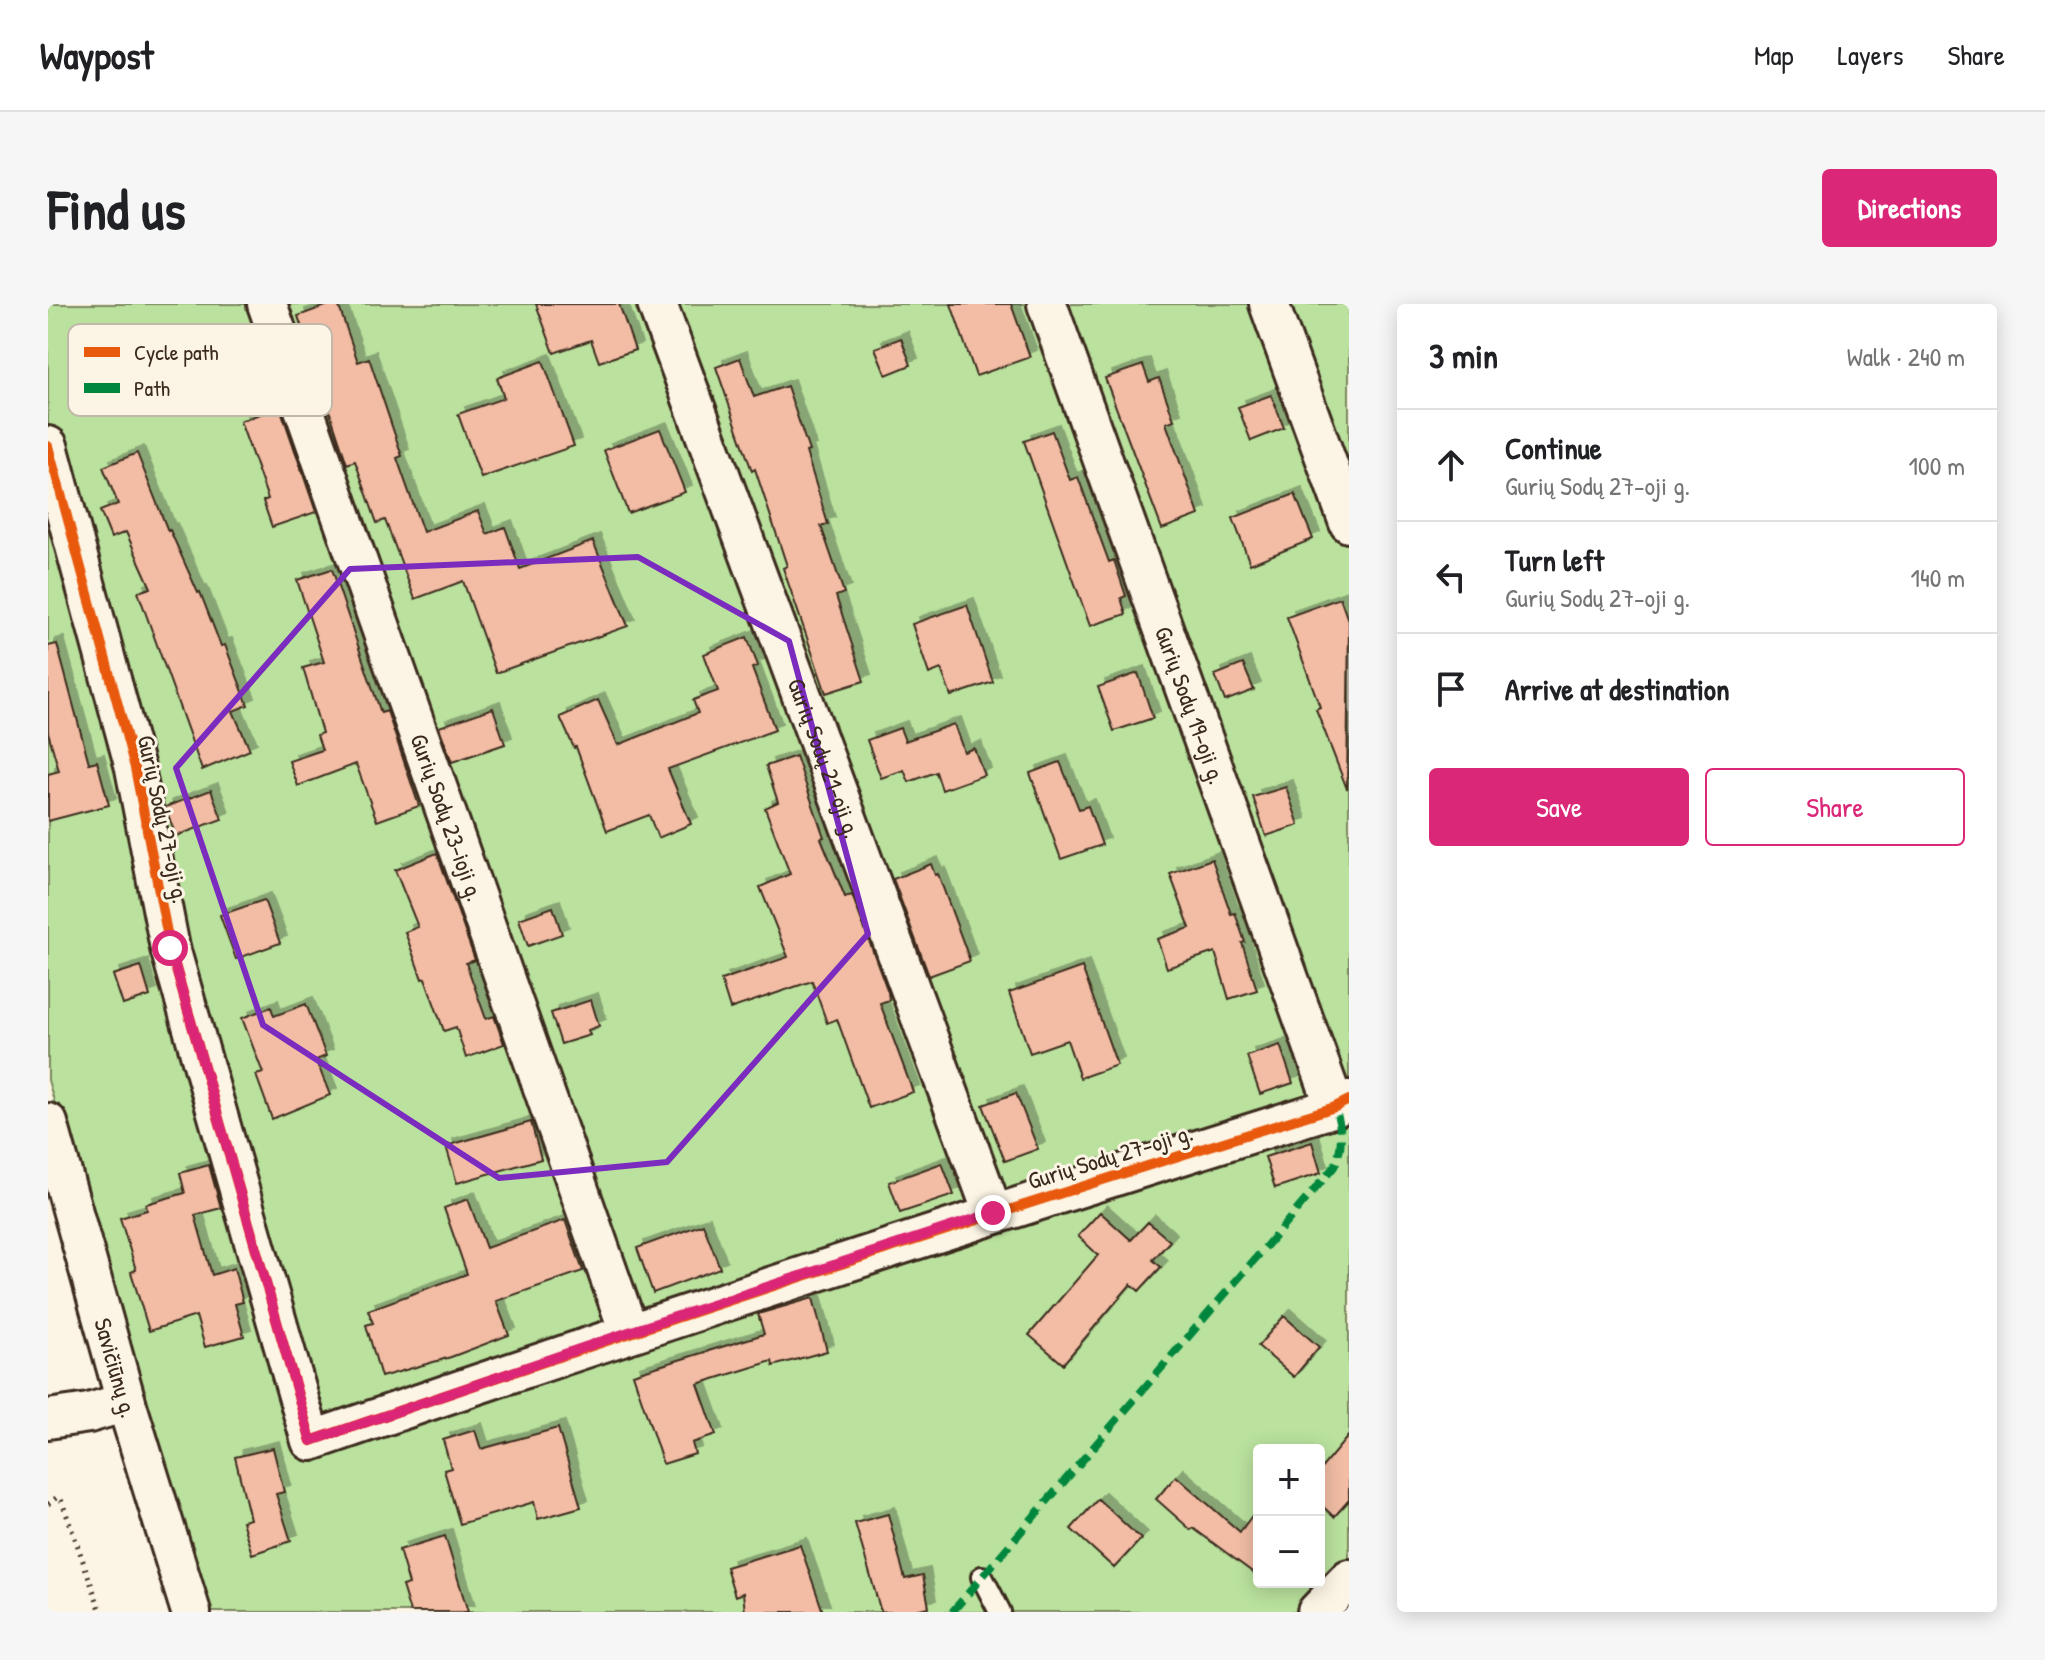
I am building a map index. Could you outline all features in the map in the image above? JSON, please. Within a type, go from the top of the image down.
[{"type":"street","name":"Gurių Sodų 23-ioji g.","points":[[267,304],[274,324]]},
{"type":"street","name":"Gurių Sodų 21-oji g.","points":[[657,304],[993,1213]]},
{"type":"street","name":"Gurių Sodų 19-oji g.","points":[[1047,304],[1342,1104]]},
{"type":"street","points":[[1269,304],[1349,523]]},
{"type":"street","name":"Gurių Sodų 23-ioji g.","points":[[306,416],[629,1332]]},
{"type":"street","name":"Gurių Sodų 27-oji g.","points":[[48,446],[135,768],[170,948],[311,1441],[629,1332],[993,1213],[1342,1104]]},
{"type":"street","name":"Savičiūnų g.","points":[[48,1123],[126,1402],[191,1612]]},
{"type":"street","points":[[48,1419],[89,1413],[126,1402]]},
{"type":"street","points":[[1317,1612],[1349,1579]]},
{"type":"lane","points":[[982,1577],[1000,1612]]},
{"type":"path","points":[[48,1504],[56,1498],[61,1499],[101,1612]]},
{"type":"highlighted area","points":[[638,557],[789,641],[868,934],[667,1162],[499,1178],[263,1025],[176,768],[350,569]]},
{"type":"green space","points":[[48,304],[1349,304],[1349,1612],[203,1612],[48,1080]]},
{"type":"building","points":[[338,304],[358,362],[369,358],[402,456],[397,458],[423,532],[478,511],[487,534],[505,527],[520,569],[593,541],[628,626],[496,673],[463,581],[415,599],[385,520],[377,523],[355,461],[347,464],[331,416],[332,324],[301,324],[298,316]]},
{"type":"building","points":[[536,304],[619,304],[635,350],[599,362],[591,340],[554,353]]},
{"type":"building","points":[[951,304],[1011,304],[1030,357],[976,376]]},
{"type":"building","points":[[901,338],[911,365],[886,375],[875,348]]},
{"type":"building","points":[[740,358],[754,397],[787,386],[809,451],[806,452],[828,524],[821,526],[844,593],[836,596],[864,681],[826,693],[783,568],[787,566],[755,469],[752,471],[716,367]]},
{"type":"building","points":[[543,361],[574,446],[481,478],[458,414],[504,398],[497,378]]},
{"type":"building","points":[[1143,365],[1149,382],[1159,378],[1174,420],[1166,423],[1199,515],[1162,529],[1105,378]]},
{"type":"building","points":[[1271,395],[1284,428],[1251,441],[1238,407]]},
{"type":"building","points":[[254,416],[283,416],[316,512],[272,527],[263,501],[268,499],[240,421]]},
{"type":"building","points":[[660,429],[685,492],[628,513],[604,450]]},
{"type":"building","points":[[1052,431],[1070,480],[1078,477],[1109,562],[1114,560],[1126,596],[1121,598],[1126,614],[1090,626],[1024,441]]},
{"type":"building","points":[[137,453],[168,531],[200,592],[221,646],[225,645],[248,705],[233,711],[250,750],[202,770],[138,592],[151,588],[126,532],[111,538],[100,511],[118,504],[103,467]]},
{"type":"building","points":[[1295,494],[1313,539],[1250,564],[1233,518]]},
{"type":"building","points":[[332,569],[381,713],[387,711],[419,806],[377,821],[356,764],[298,786],[289,761],[322,750],[317,735],[322,733],[303,668],[324,662],[297,580]]},
{"type":"building","points":[[1340,598],[1349,623],[1347,789],[1316,709],[1320,707],[1287,617]]},
{"type":"building","points":[[967,605],[993,682],[951,696],[941,669],[929,674],[912,624]]},
{"type":"building","points":[[747,637],[758,666],[752,668],[775,730],[668,769],[691,824],[658,838],[649,815],[607,831],[576,747],[560,717],[598,700],[618,745],[698,713],[693,700],[718,691],[704,654]]},
{"type":"building","points":[[57,644],[89,763],[97,761],[109,805],[48,821],[48,774],[59,771],[48,732],[48,646]]},
{"type":"building","points":[[1243,664],[1254,690],[1225,701],[1215,675]]},
{"type":"building","points":[[1138,673],[1153,718],[1114,731],[1098,687]]},
{"type":"building","points":[[493,708],[505,744],[452,762],[439,727]]},
{"type":"building","points":[[954,724],[964,752],[974,748],[984,775],[942,790],[936,772],[909,782],[904,770],[881,778],[867,740],[900,728],[905,741]]},
{"type":"building","points":[[796,756],[824,837],[821,838],[845,897],[852,895],[888,992],[889,1000],[880,1003],[913,1092],[869,1108],[837,1019],[827,1023],[812,981],[730,1009],[721,980],[788,957],[760,887],[790,874],[765,808],[778,802],[766,766]]},
{"type":"building","points":[[1060,762],[1079,809],[1088,806],[1102,845],[1061,859],[1030,773]]},
{"type":"building","points":[[1286,787],[1299,825],[1266,836],[1253,797]]},
{"type":"building","points":[[211,790],[222,819],[176,836],[165,807]]},
{"type":"building","points":[[437,853],[475,960],[466,963],[486,1019],[494,1016],[504,1044],[466,1058],[456,1027],[444,1031],[425,978],[422,979],[405,932],[418,927],[395,870]]},
{"type":"building","points":[[1212,859],[1231,914],[1235,913],[1245,942],[1242,943],[1257,990],[1229,999],[1215,952],[1167,968],[1157,939],[1190,928],[1170,874]]},
{"type":"building","points":[[931,864],[935,875],[938,874],[970,961],[929,976],[893,879]]},
{"type":"building","points":[[264,900],[280,943],[236,959],[220,915]]},
{"type":"building","points":[[553,907],[562,934],[528,946],[519,919]]},
{"type":"building","points":[[141,966],[150,996],[123,1005],[113,975]]},
{"type":"building","points":[[1082,967],[1117,1065],[1080,1078],[1067,1040],[1030,1053],[1009,993]]},
{"type":"building","points":[[591,1000],[599,1026],[588,1030],[590,1035],[561,1044],[551,1013]]},
{"type":"building","points":[[306,1004],[326,1056],[316,1060],[330,1095],[272,1119],[256,1075],[263,1073],[242,1018],[271,1007],[274,1016]]},
{"type":"building","points":[[1280,1045],[1293,1083],[1260,1094],[1247,1056]]},
{"type":"building","points":[[1016,1093],[1038,1149],[1005,1161],[983,1105]]},
{"type":"building","points":[[531,1122],[541,1159],[457,1183],[446,1146]]},
{"type":"building","points":[[1312,1142],[1321,1173],[1275,1188],[1265,1157]]},
{"type":"building","points":[[942,1163],[954,1195],[900,1213],[889,1182]]},
{"type":"building","points":[[209,1165],[221,1208],[195,1215],[212,1275],[234,1268],[243,1302],[235,1304],[244,1336],[205,1347],[196,1316],[149,1331],[131,1272],[136,1270],[120,1218],[147,1210],[146,1204],[185,1193],[180,1173]]},
{"type":"building","points":[[468,1199],[486,1248],[565,1220],[583,1271],[496,1301],[509,1335],[451,1357],[381,1377],[366,1325],[373,1323],[368,1310],[467,1274],[444,1208]]},
{"type":"building","points":[[1100,1212],[1131,1240],[1148,1222],[1170,1241],[1153,1260],[1161,1267],[1139,1291],[1131,1284],[1063,1364],[1029,1335],[1098,1255],[1078,1236]]},
{"type":"building","points":[[703,1224],[720,1268],[653,1293],[637,1248]]},
{"type":"building","points":[[813,1298],[827,1351],[773,1366],[772,1361],[698,1384],[716,1435],[692,1443],[695,1454],[663,1464],[633,1374],[764,1334],[758,1314]]},
{"type":"building","points":[[1284,1316],[1319,1347],[1294,1377],[1258,1346]]},
{"type":"building","points":[[558,1428],[581,1507],[538,1519],[534,1502],[460,1524],[444,1470],[451,1468],[443,1440],[475,1430],[481,1449]]},
{"type":"building","points":[[1349,1435],[1349,1500],[1334,1517],[1325,1509],[1325,1464]]},
{"type":"building","points":[[273,1448],[284,1492],[276,1494],[291,1541],[252,1554],[242,1521],[250,1519],[235,1457]]},
{"type":"building","points":[[1176,1476],[1240,1532],[1253,1514],[1253,1573],[1193,1528],[1191,1530],[1156,1499]]},
{"type":"building","points":[[1098,1499],[1141,1539],[1114,1568],[1071,1529]]},
{"type":"building","points":[[888,1514],[905,1579],[923,1575],[929,1607],[905,1612],[881,1612],[855,1523]]},
{"type":"building","points":[[445,1536],[468,1612],[410,1612],[402,1586],[409,1584],[399,1550]]},
{"type":"building","points":[[800,1545],[823,1612],[745,1612],[743,1593],[735,1596],[726,1567]]},
{"type":"marked path","points":[[952,1612],[1334,1167],[1341,1137],[1335,1107]]},
{"type":"cycle path","points":[[48,446],[135,768],[170,948],[311,1441],[694,1312],[1349,1100]]},
{"type":"route","points":[[170,948],[311,1441],[629,1332],[993,1213]]}]
